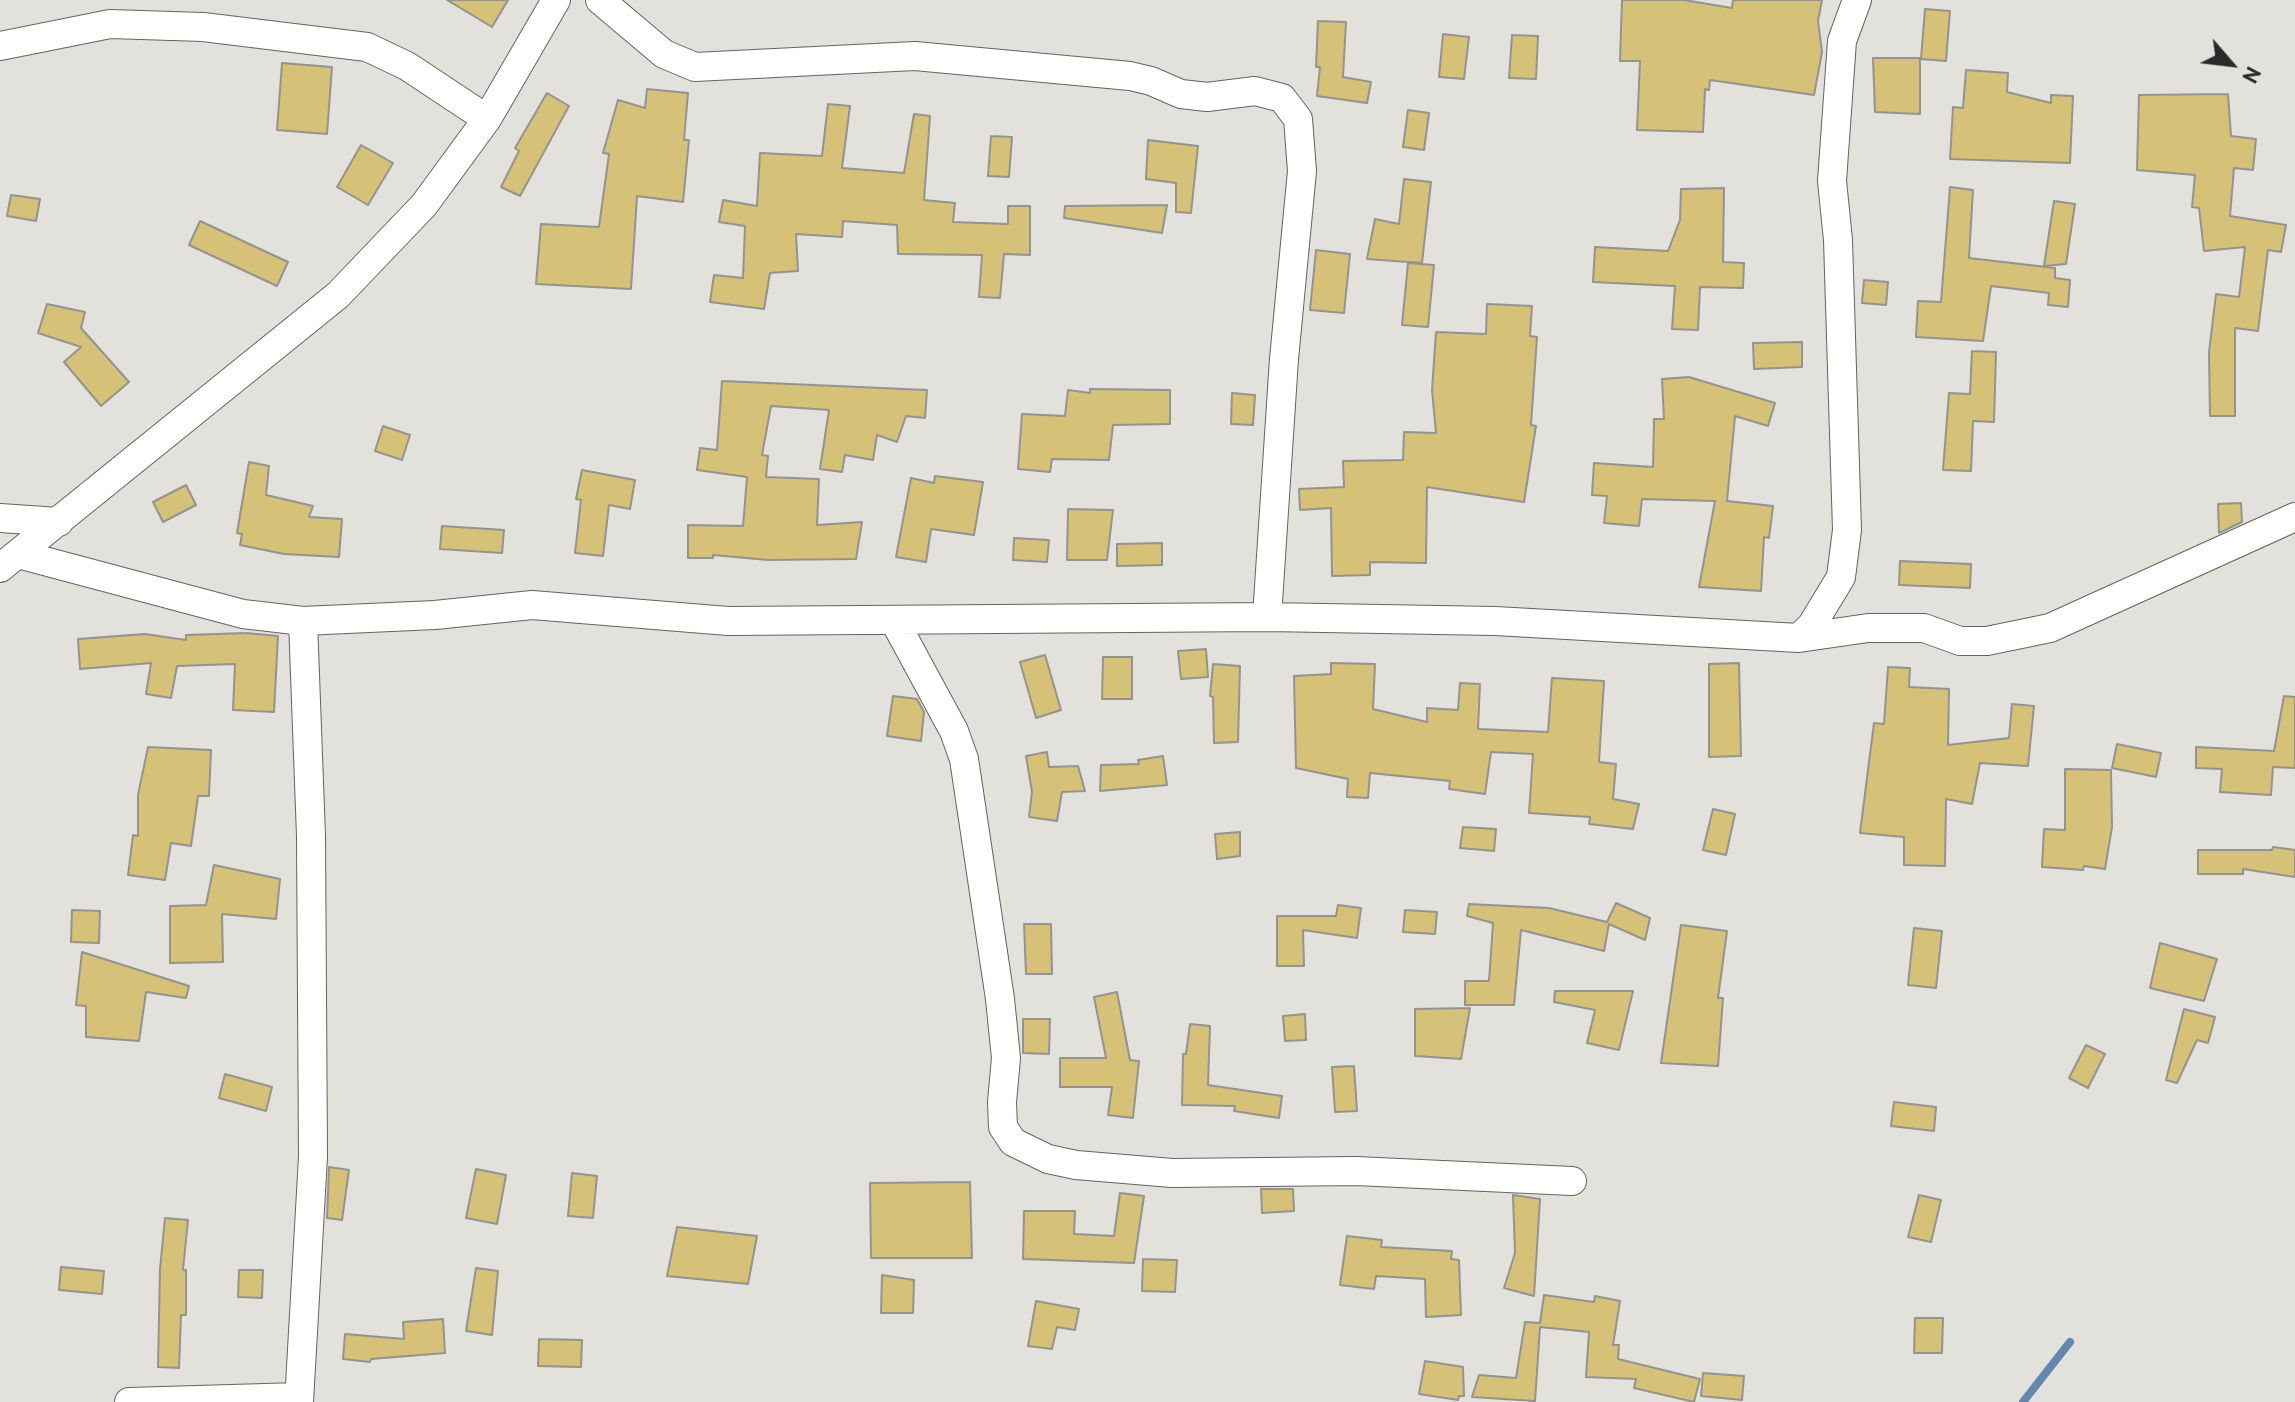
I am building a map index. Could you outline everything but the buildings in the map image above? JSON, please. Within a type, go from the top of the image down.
[{"type":"street","points":[[9,561],[338,295],[424,205],[487,119],[556,0]]},
{"type":"street","points":[[600,0],[664,54],[695,67],[915,56],[1130,76],[1181,94],[1207,97],[1255,91],[1282,98],[1298,119],[1302,171],[1284,359],[1267,617]]},
{"type":"street","points":[[1799,638],[1812,625],[1841,577],[1847,530],[1838,240],[1832,181],[1842,41],[1852,3]]},
{"type":"street","points":[[0,46],[124,24],[203,27],[367,47],[407,66],[487,119]]},
{"type":"street","points":[[9,561],[243,614],[303,621],[435,615],[532,605],[728,621],[1267,617],[1495,621],[1799,638],[1868,628],[1924,628],[1960,641],[1987,641],[2050,628],[2295,517]]},
{"type":"street","points":[[0,518],[59,522]]},
{"type":"street","points":[[129,1402],[299,1400],[313,1157],[311,836],[303,621]]},
{"type":"street","points":[[895,622],[954,731],[964,759],[1002,1014],[1006,1058],[1003,1127],[1013,1142],[1048,1159],[1076,1165],[1172,1173],[1356,1171],[1572,1181]]},
{"type":"waterway","points":[[2023,1402],[2070,1342]]}]
